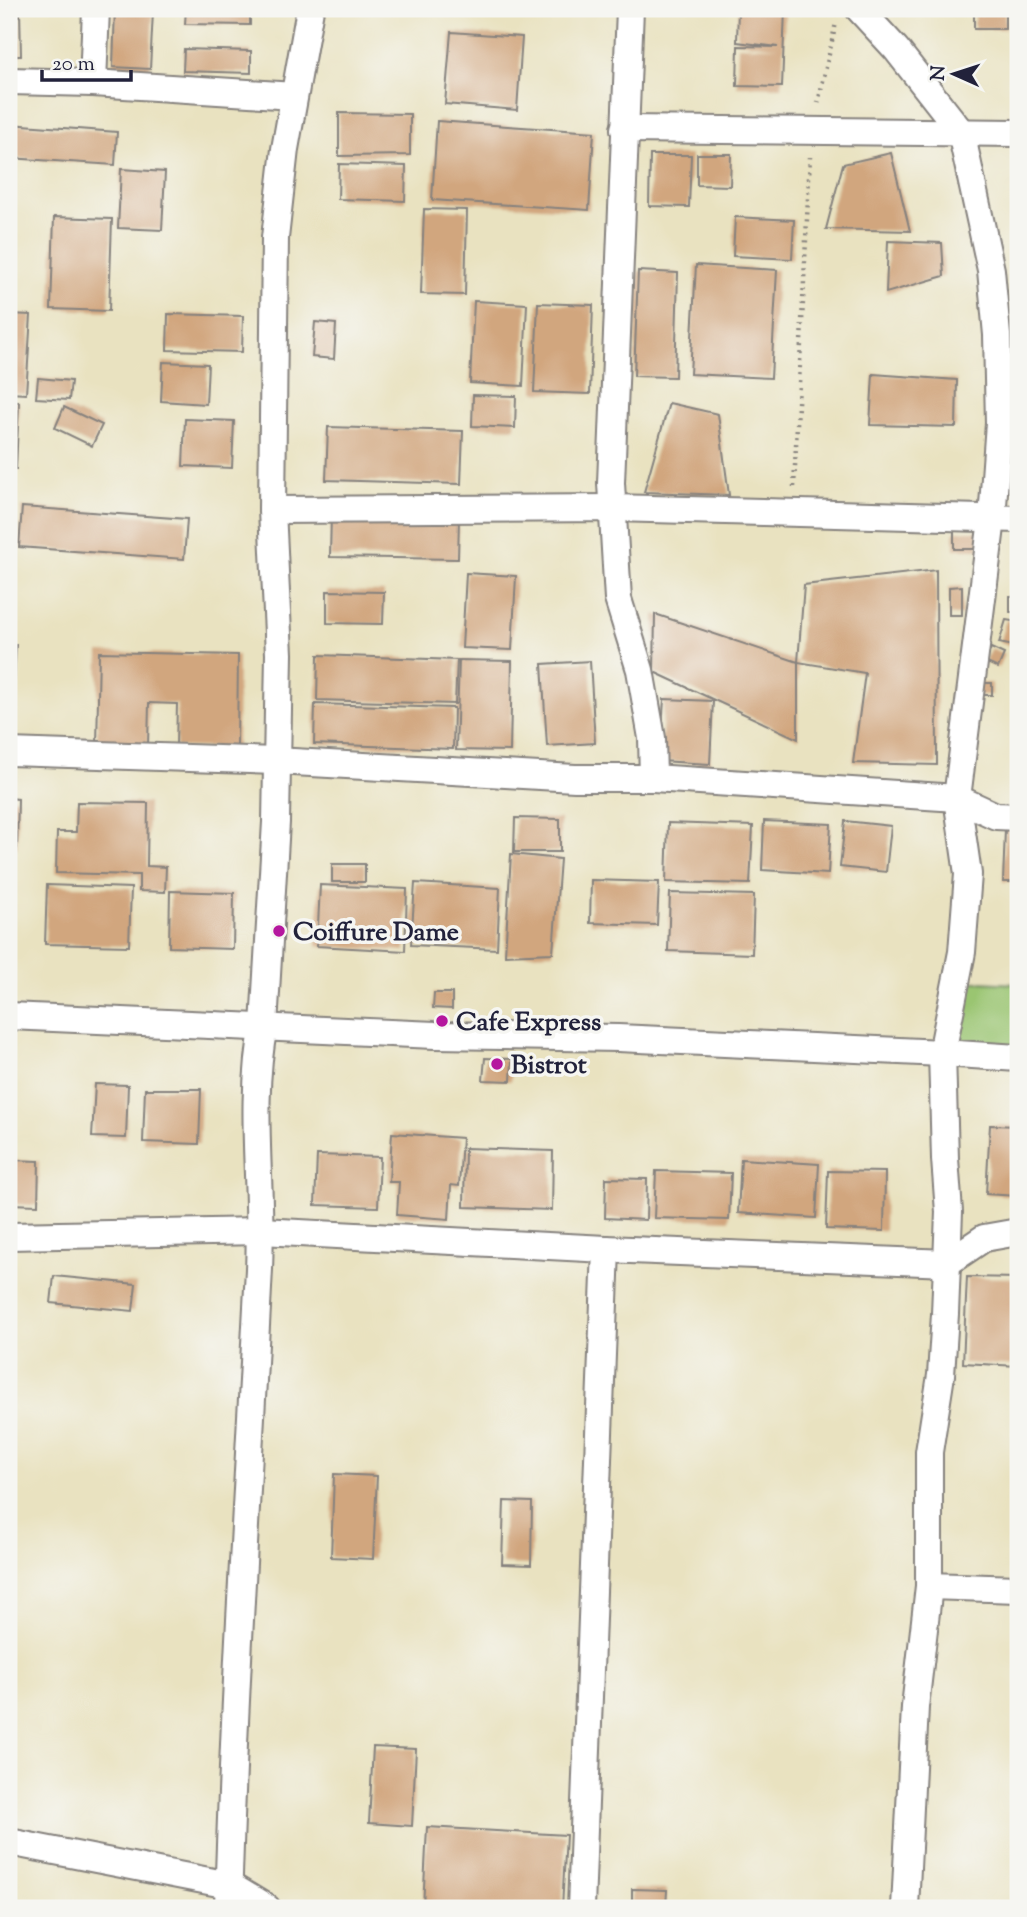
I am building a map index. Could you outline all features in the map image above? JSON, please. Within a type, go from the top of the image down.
[{"type":"street","points":[[93,82],[96,9]]},
{"type":"street","points":[[228,1897],[261,1231],[258,1053],[264,1027],[276,822],[279,654],[272,510],[275,238],[294,96],[310,9]]},
{"type":"street","points":[[630,9],[611,483],[618,599],[640,670],[652,738],[653,778]]},
{"type":"street","points":[[859,9],[896,49],[961,132],[991,270],[997,335],[1005,519],[957,799],[968,874],[962,952],[942,1053],[944,1159],[949,1212],[947,1263],[941,1375],[929,1452],[929,1586],[915,1707],[905,1908]]},
{"type":"street","points":[[9,81],[93,82],[294,96]]},
{"type":"street","points":[[624,129],[1018,133]]},
{"type":"street","points":[[272,510],[613,508],[1005,519]]},
{"type":"street","points":[[9,752],[276,761],[575,778],[653,778],[957,799],[996,817],[1018,817]]},
{"type":"street","points":[[9,1016],[435,1035],[618,1038],[1018,1058]]},
{"type":"street","points":[[9,1237],[261,1231],[947,1263],[984,1238],[1018,1232]]},
{"type":"street","points":[[582,1908],[606,1249]]},
{"type":"street","points":[[929,1586],[1018,1589]]},
{"type":"street","points":[[9,1842],[267,1908]]},
{"type":"path","points":[[792,513],[811,131],[836,22]]},
{"type":"green space","points":[[958,981],[1018,984],[1018,1055],[955,1052]]},
{"type":"building","points":[[9,9],[20,9],[21,56],[9,56]]},
{"type":"building","points":[[115,9],[153,12],[150,69],[113,67]]},
{"type":"building","points":[[186,9],[250,9],[250,25],[185,24]]},
{"type":"building","points":[[738,9],[785,9],[782,87],[737,86],[738,46],[778,47],[737,42]]},
{"type":"building","points":[[974,9],[1005,9],[1005,29],[974,29]]},
{"type":"building","points":[[451,32],[522,37],[517,110],[445,104]]},
{"type":"building","points":[[184,49],[251,51],[251,73],[183,71]]},
{"type":"building","points":[[339,113],[410,114],[410,155],[339,156]]},
{"type":"building","points":[[437,121],[594,132],[589,210],[432,200]]},
{"type":"building","points":[[9,124],[117,132],[115,165],[9,158]]},
{"type":"building","points":[[891,153],[910,231],[826,229],[843,164]]},
{"type":"building","points":[[697,154],[731,154],[730,186],[697,185]]},
{"type":"building","points":[[650,155],[691,155],[689,207],[649,206]]},
{"type":"building","points":[[339,164],[406,166],[405,201],[338,199]]},
{"type":"building","points":[[121,169],[165,172],[162,230],[118,228]]},
{"type":"building","points":[[424,209],[467,210],[465,295],[421,294]]},
{"type":"building","points":[[54,217],[112,219],[109,311],[51,309]]},
{"type":"building","points":[[735,217],[794,220],[792,259],[733,256]]},
{"type":"building","points":[[888,241],[942,243],[944,276],[886,293]]},
{"type":"building","points":[[696,265],[777,270],[771,378],[690,374]]},
{"type":"building","points":[[638,271],[678,273],[675,377],[634,376]]},
{"type":"building","points":[[474,301],[527,304],[523,386],[470,383]]},
{"type":"building","points":[[538,303],[593,305],[590,394],[534,392]]},
{"type":"building","points":[[9,314],[31,315],[26,394],[9,393]]},
{"type":"building","points":[[168,314],[243,316],[242,352],[167,350]]},
{"type":"building","points":[[315,322],[336,324],[334,359],[312,357]]},
{"type":"building","points":[[163,362],[208,364],[206,404],[161,401]]},
{"type":"building","points":[[873,374],[957,380],[956,427],[870,425]]},
{"type":"building","points":[[38,378],[71,381],[69,400],[36,398]]},
{"type":"building","points":[[473,395],[516,396],[515,428],[472,426]]},
{"type":"building","points":[[9,401],[19,402],[16,469],[9,469]]},
{"type":"building","points":[[669,403],[718,414],[729,495],[644,492]]},
{"type":"building","points":[[64,407],[102,425],[92,446],[55,428]]},
{"type":"building","points":[[185,419],[234,421],[232,468],[183,466]]},
{"type":"building","points":[[328,427],[463,431],[461,484],[326,480]]},
{"type":"building","points":[[1015,436],[1018,436],[1018,453],[1013,452]]},
{"type":"building","points":[[22,507],[187,519],[184,559],[19,547]]},
{"type":"building","points":[[331,515],[459,518],[458,559],[330,557]]},
{"type":"building","points":[[954,531],[979,531],[979,549],[954,549]]},
{"type":"building","points":[[936,570],[937,765],[853,763],[865,673],[798,662],[804,585]]},
{"type":"building","points":[[466,573],[516,576],[512,650],[462,648]]},
{"type":"building","points":[[962,586],[962,615],[949,615],[949,587]]},
{"type":"building","points":[[327,591],[384,592],[383,624],[327,623]]},
{"type":"building","points":[[1010,596],[1018,596],[1018,612],[1010,612]]},
{"type":"building","points":[[655,614],[798,662],[798,739],[654,672]]},
{"type":"building","points":[[1006,620],[1018,622],[1014,646],[999,643]]},
{"type":"building","points":[[9,645],[16,645],[11,737],[9,737]]},
{"type":"building","points":[[991,648],[1004,654],[998,668],[985,662]]},
{"type":"building","points":[[99,652],[238,655],[237,748],[176,747],[177,704],[149,703],[148,746],[97,745]]},
{"type":"building","points":[[318,655],[457,660],[455,704],[317,700]]},
{"type":"building","points":[[459,660],[512,661],[510,751],[456,750]]},
{"type":"building","points":[[590,661],[595,743],[547,746],[542,664]]},
{"type":"building","points":[[971,683],[992,683],[992,695],[971,695]]},
{"type":"building","points":[[664,699],[713,701],[710,764],[660,761]]},
{"type":"building","points":[[315,704],[454,708],[453,749],[314,744]]},
{"type":"building","points":[[9,798],[18,799],[17,848],[9,848]]},
{"type":"building","points":[[77,802],[148,803],[147,866],[166,867],[165,892],[139,891],[139,875],[56,873],[57,832],[76,832]]},
{"type":"building","points":[[515,818],[560,819],[560,852],[514,852]]},
{"type":"building","points":[[764,821],[831,824],[828,874],[762,870]]},
{"type":"building","points":[[845,821],[891,826],[886,872],[840,867]]},
{"type":"building","points":[[668,823],[753,826],[750,884],[666,882]]},
{"type":"building","points":[[1005,829],[1018,830],[1018,882],[1003,882]]},
{"type":"building","points":[[511,854],[560,859],[553,953],[505,955]]},
{"type":"building","points":[[332,864],[365,864],[365,882],[332,882]]},
{"type":"building","points":[[591,880],[659,882],[657,925],[590,923]]},
{"type":"building","points":[[415,883],[500,888],[497,949],[411,945]]},
{"type":"building","points":[[47,885],[131,888],[129,946],[45,944]]},
{"type":"building","points":[[320,885],[407,889],[405,951],[317,946]]},
{"type":"building","points":[[170,891],[234,893],[233,949],[169,947]]},
{"type":"building","points":[[670,893],[754,895],[752,954],[668,951]]},
{"type":"building","points":[[434,993],[452,993],[452,1009],[433,1008]]},
{"type":"building","points":[[485,1058],[512,1059],[511,1081],[483,1080]]},
{"type":"building","points":[[95,1084],[128,1085],[126,1138],[92,1137]]},
{"type":"building","points":[[145,1089],[201,1089],[199,1144],[143,1142]]},
{"type":"building","points":[[990,1125],[1018,1126],[1018,1196],[986,1194]]},
{"type":"building","points":[[392,1133],[462,1138],[459,1186],[451,1185],[449,1219],[397,1215],[399,1182],[389,1182]]},
{"type":"building","points":[[465,1148],[553,1151],[552,1210],[464,1207]]},
{"type":"building","points":[[317,1155],[380,1157],[378,1207],[315,1205]]},
{"type":"building","points":[[741,1159],[819,1164],[816,1218],[738,1213]]},
{"type":"building","points":[[9,1160],[39,1161],[38,1205],[9,1204]]},
{"type":"building","points":[[656,1171],[731,1173],[729,1220],[654,1218]]},
{"type":"building","points":[[828,1171],[885,1172],[884,1231],[826,1229]]},
{"type":"building","points":[[606,1178],[647,1179],[646,1220],[605,1218]]},
{"type":"building","points":[[54,1276],[136,1284],[133,1311],[51,1303]]},
{"type":"building","points":[[967,1277],[1018,1278],[1018,1366],[963,1363]]},
{"type":"building","points":[[334,1474],[377,1476],[373,1559],[331,1557]]},
{"type":"building","points":[[504,1501],[532,1502],[531,1565],[502,1564]]},
{"type":"building","points":[[373,1747],[416,1749],[412,1826],[369,1823]]},
{"type":"building","points":[[427,1827],[566,1835],[562,1908],[423,1908]]},
{"type":"building","points":[[632,1889],[667,1890],[666,1908],[632,1908]]},
{"type":"place","name":"Coiffure Dame","points":[[279,931]]},
{"type":"place","name":"Cafe Express","points":[[442,1021]]},
{"type":"place","name":"Bistrot","points":[[497,1064]]}]
